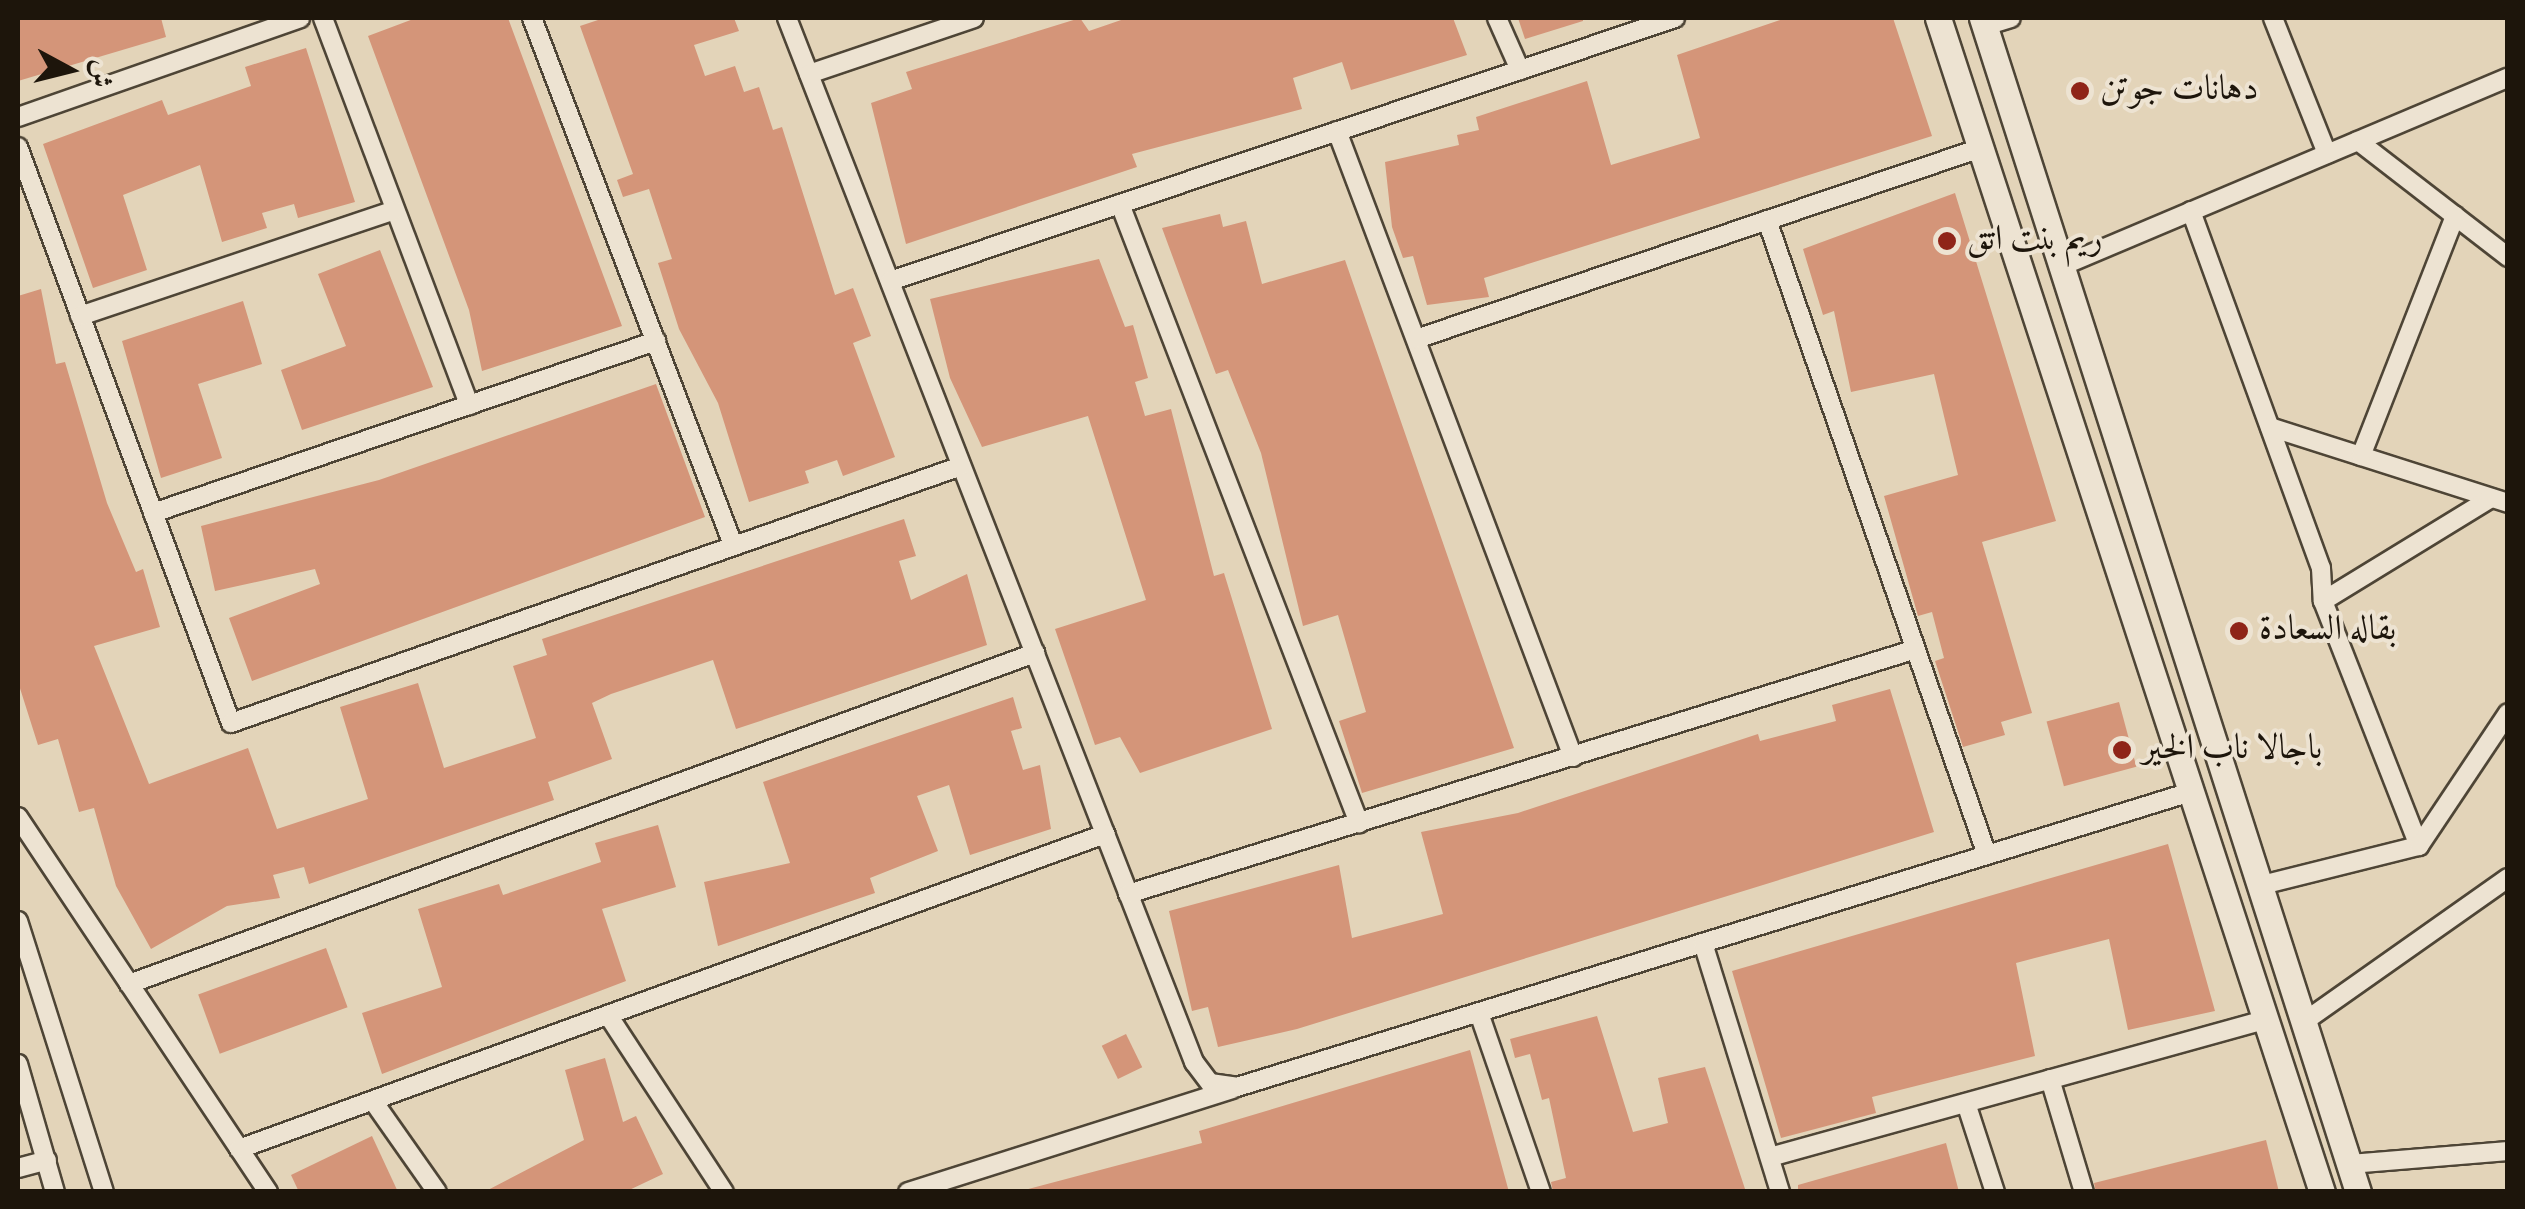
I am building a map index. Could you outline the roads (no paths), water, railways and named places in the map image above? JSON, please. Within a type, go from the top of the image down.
[{"type":"main road","points":[[1938,18],[2194,791],[2322,1192]]},
{"type":"main road","points":[[1983,22],[2358,1192]]},
{"type":"street","points":[[18,117],[300,18]]},
{"type":"street","points":[[323,18],[468,405]]},
{"type":"street","points":[[532,18],[732,542]]},
{"type":"street","points":[[786,18],[1201,1074],[1238,1088]]},
{"type":"street","points":[[808,74],[974,18]]},
{"type":"street","points":[[1497,18],[1520,70]]},
{"type":"street","points":[[890,281],[1675,18]]},
{"type":"street","points":[[1983,22],[2010,18]]},
{"type":"street","points":[[2273,18],[2327,154]]},
{"type":"street","points":[[2062,266],[2508,78]]},
{"type":"street","points":[[1337,131],[1573,757]]},
{"type":"street","points":[[2358,141],[2508,258]]},
{"type":"street","points":[[18,147],[231,722],[732,542],[961,466]]},
{"type":"street","points":[[1416,338],[1981,148]]},
{"type":"street","points":[[1120,204],[1359,823]]},
{"type":"street","points":[[80,316],[395,210]]},
{"type":"street","points":[[2191,211],[2321,568],[2323,601],[2419,846]]},
{"type":"street","points":[[2362,456],[2455,216]]},
{"type":"street","points":[[1767,220],[1986,855]]},
{"type":"street","points":[[153,513],[656,342]]},
{"type":"street","points":[[2270,427],[2499,501]]},
{"type":"street","points":[[2323,601],[2499,501]]},
{"type":"street","points":[[1128,894],[1916,649]]},
{"type":"street","points":[[129,984],[1034,653]]},
{"type":"street","points":[[2262,886],[2419,846],[2508,714]]},
{"type":"street","points":[[908,1192],[2194,791]]},
{"type":"street","points":[[18,817],[268,1192]]},
{"type":"street","points":[[240,1150],[1105,834]]},
{"type":"street","points":[[2306,1021],[2508,878]]},
{"type":"street","points":[[18,921],[104,1192]]},
{"type":"street","points":[[1703,943],[1780,1192]]},
{"type":"street","points":[[1479,1012],[1541,1192]]},
{"type":"street","points":[[608,1015],[724,1192]]},
{"type":"street","points":[[1770,1157],[2268,1019]]},
{"type":"street","points":[[18,1064],[55,1192]]},
{"type":"street","points":[[2050,1079],[2084,1192]]},
{"type":"street","points":[[373,1101],[436,1192]]},
{"type":"street","points":[[1966,1102],[1995,1192]]},
{"type":"street","points":[[2350,1164],[2508,1152]]},
{"type":"street","points":[[18,1168],[47,1160]]},
{"type":"place","name":"دهانات جوتن","points":[[2080,91]]},
{"type":"place","name":"ريم بنت اتق","points":[[1947,241]]},
{"type":"place","name":"بقاله السعادة","points":[[2239,631]]},
{"type":"place","name":"باجالا ناب الخير","points":[[2122,750]]}]
